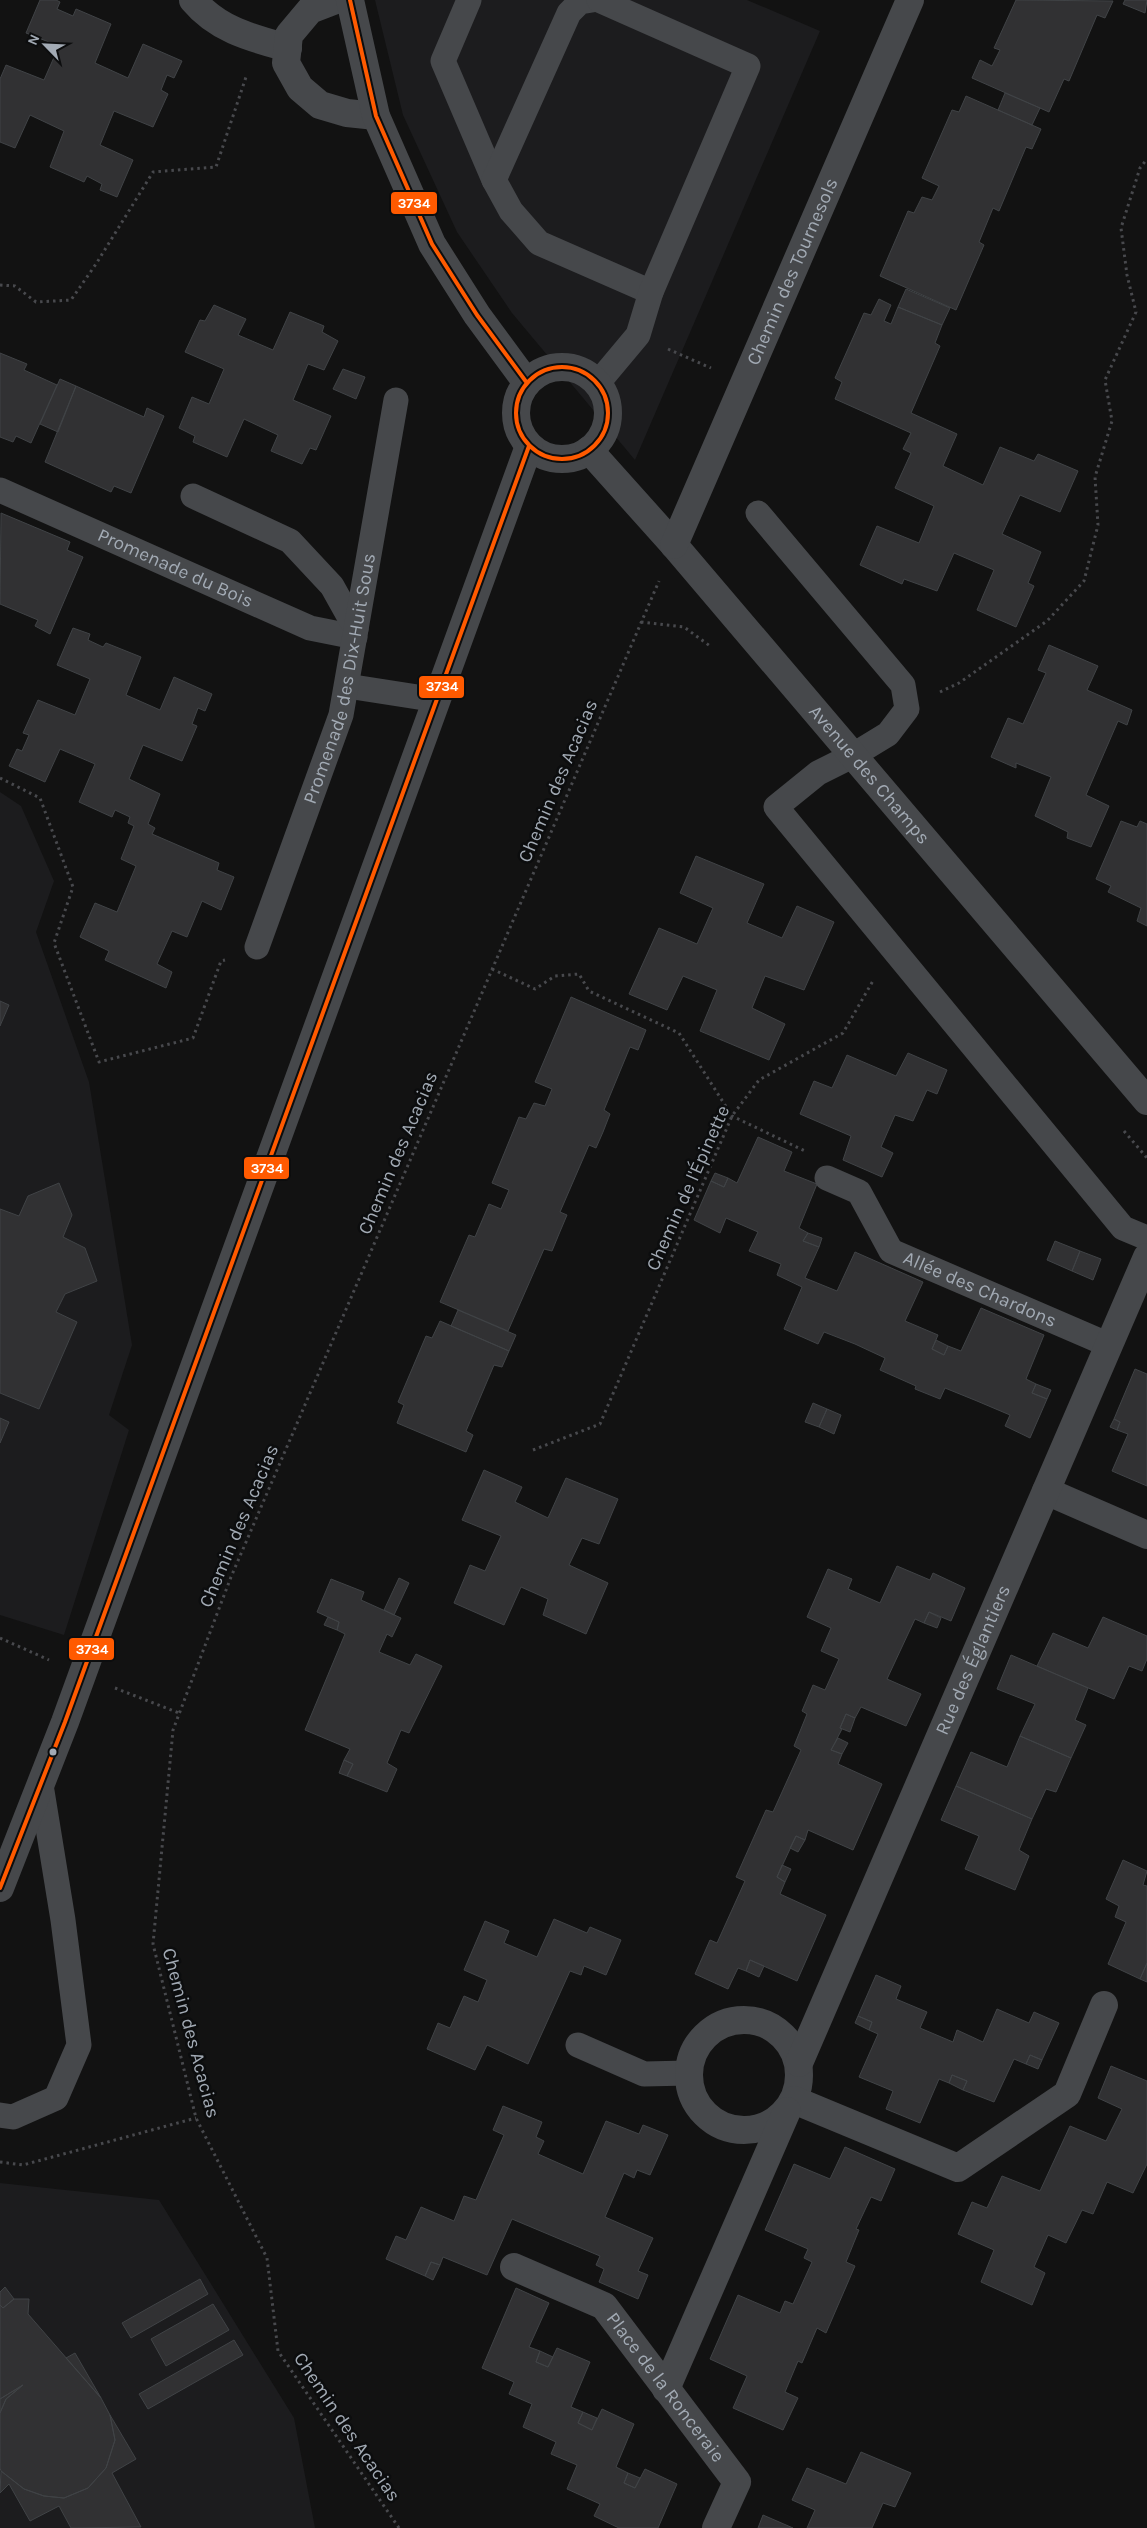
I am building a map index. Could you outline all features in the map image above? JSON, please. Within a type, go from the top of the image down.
[{"type":"street","points":[[193,0],[204,13],[239,34],[288,48]]},
{"type":"street","points":[[336,0],[310,10],[289,35],[286,63],[300,88],[320,105],[347,113],[376,116]]},
{"type":"street","points":[[350,0],[376,116],[432,244],[477,315],[527,383]]},
{"type":"street","name":"Chemin des Tournesols","points":[[674,544],[910,0]]},
{"type":"street","points":[[562,367],[582,372],[597,384],[606,404],[606,424],[603,434],[589,450],[572,458],[554,458],[536,452],[529,446],[518,426],[516,415],[521,393],[527,383],[543,371],[562,367]]},
{"type":"street","points":[[0,1888],[41,1784],[529,446]]},
{"type":"street","name":"Avenue des Champs","points":[[589,450],[674,544],[852,756],[1147,1101]]},
{"type":"street","name":"Rue des Églantiers","points":[[799,2063],[1147,1257]]},
{"type":"street","points":[[1046,1491],[1147,1535]]},
{"type":"street","points":[[790,2105],[958,2168],[1066,2094],[1104,2005]]},
{"type":"street","points":[[666,2389],[790,2105],[799,2082],[799,2063],[792,2046],[780,2032],[766,2023],[748,2019],[730,2021],[714,2028],[700,2040],[692,2056],[688,2073],[690,2090],[698,2106],[709,2118],[724,2127],[741,2130],[758,2129],[773,2122],[790,2105]]},
{"type":"street","name":"Place de la Ronceraie","points":[[514,2267],[604,2306],[737,2482],[716,2528]]},
{"type":"lane","points":[[470,0],[443,61],[494,180],[511,211],[539,243],[650,292]]},
{"type":"lane","points":[[494,180],[569,13],[580,2],[592,0]]},
{"type":"lane","points":[[597,384],[638,335],[650,292],[748,66],[599,0]]},
{"type":"lane","name":"Promenade des Dix-Huit Sous","points":[[257,948],[341,716],[396,400]]},
{"type":"lane","name":"Promenade du Bois","points":[[0,490],[310,628],[356,633]]},
{"type":"lane","points":[[193,496],[290,541],[332,586],[356,633]]},
{"type":"lane","points":[[758,513],[903,685],[907,709],[888,734],[852,756],[818,773],[776,808],[1123,1228],[1147,1238]]},
{"type":"lane","points":[[347,686],[437,700]]},
{"type":"lane","name":"Allée des Chardons","points":[[827,1178],[859,1192],[891,1251],[1109,1345]]},
{"type":"lane","points":[[0,2115],[13,2117],[56,2098],[79,2045],[63,1920],[41,1784]]},
{"type":"lane","points":[[578,2046],[644,2074],[688,2073]]},
{"type":"path","points":[[0,285],[15,286],[36,302],[71,300],[96,264],[153,172],[216,167],[249,68]]},
{"type":"path","points":[[907,709],[959,683],[1047,621],[1084,581],[1098,525],[1095,477],[1112,421],[1105,380],[1136,312],[1127,275],[1122,228],[1140,168],[1147,159]]},
{"type":"path","points":[[638,335],[744,383]]},
{"type":"path","name":"Chemin des Acacias","points":[[399,2528],[278,2351],[267,2258],[196,2118],[154,1944],[173,1730],[231,1577],[674,544]]},
{"type":"path","points":[[641,622],[684,627],[716,650]]},
{"type":"path","points":[[0,778],[40,798],[73,887],[54,943],[99,1062],[193,1038],[221,961],[257,948]]},
{"type":"path","name":"Chemin de l'Épinette","points":[[533,1450],[600,1424],[732,1116],[760,1080],[843,1033],[891,948]]},
{"type":"path","points":[[492,969],[535,990],[555,976],[578,974],[589,991],[679,1032],[732,1116],[808,1152],[827,1178]]},
{"type":"path","points":[[1122,1128],[1147,1158]]},
{"type":"path","points":[[0,2162],[23,2165],[196,2118]]},
{"type":"shaded area","points":[[375,0],[747,0],[820,31],[635,460],[512,313],[457,232],[403,115]]},
{"type":"shaded area","points":[[0,792],[21,806],[54,881],[36,932],[89,1082],[132,1345],[109,1415],[129,1430],[64,1635],[0,1615]]},
{"type":"shaded area","points":[[0,2183],[159,2200],[294,2418],[315,2528],[0,2528]]},
{"type":"building","points":[[40,0],[56,0],[60,2],[57,9],[73,16],[76,9],[111,24],[95,63],[128,78],[143,44],[182,61],[174,78],[167,75],[161,90],[168,94],[153,127],[114,111],[100,145],[133,160],[117,197],[100,190],[102,184],[87,176],[84,182],[50,167],[64,131],[30,115],[15,148],[0,142],[0,79],[6,65],[44,80],[59,46],[26,33]]},
{"type":"building","points":[[1016,0],[1113,1],[1105,18],[1097,15],[1069,81],[1064,79],[1049,112],[972,78],[980,60],[992,66],[1000,50],[994,48]]},
{"type":"building","points":[[1125,0],[1147,0],[1145,13],[1123,4]]},
{"type":"building","points":[[1005,93],[1040,108],[1032,125],[998,110]]},
{"type":"building","points":[[966,96],[1041,129],[1032,149],[1026,147],[999,211],[993,208],[979,242],[984,245],[956,310],[880,276],[908,211],[914,213],[922,197],[932,200],[939,186],[922,178],[952,110],[959,112]]},
{"type":"building","points":[[906,289],[950,308],[942,325],[898,307]]},
{"type":"building","points":[[879,299],[891,305],[884,321],[891,324],[898,307],[942,325],[935,343],[940,346],[911,413],[957,434],[943,466],[983,485],[1000,447],[1034,461],[1038,454],[1078,471],[1060,512],[1020,495],[1002,534],[1041,552],[1028,583],[1034,586],[1016,627],[977,610],[994,570],[954,553],[937,591],[904,579],[902,584],[860,565],[877,526],[919,543],[934,506],[895,488],[911,453],[903,449],[911,433],[835,399],[842,382],[835,378],[864,313],[871,315]]},
{"type":"building","points":[[214,305],[246,319],[238,335],[273,350],[290,312],[324,326],[322,332],[338,341],[324,370],[308,364],[293,400],[331,416],[316,450],[310,448],[302,464],[271,451],[278,435],[244,419],[227,457],[193,442],[195,436],[179,428],[192,397],[209,404],[224,369],[185,352],[200,320],[205,321]]},
{"type":"building","points":[[0,353],[27,364],[24,370],[57,385],[31,443],[16,436],[13,442],[0,437]]},
{"type":"building","points":[[343,369],[365,377],[356,399],[333,389]]},
{"type":"building","points":[[60,379],[76,386],[58,432],[40,424]]},
{"type":"building","points":[[76,386],[144,417],[147,408],[164,416],[131,493],[114,486],[111,492],[45,462]]},
{"type":"building","points":[[1,513],[70,542],[67,550],[83,557],[50,634],[35,626],[38,620],[0,604]]},
{"type":"building","points":[[73,628],[90,634],[88,640],[103,647],[106,643],[141,657],[126,695],[160,710],[174,677],[212,694],[205,711],[198,708],[192,724],[197,726],[182,761],[143,745],[129,779],[160,794],[148,824],[155,828],[152,834],[219,863],[217,870],[234,877],[221,910],[202,901],[187,937],[172,931],[157,964],[172,972],[166,988],[105,960],[109,951],[80,937],[95,903],[117,912],[136,866],[121,859],[134,826],[128,823],[130,817],[115,810],[112,817],[79,802],[95,764],[60,749],[45,782],[9,766],[17,749],[22,751],[29,735],[23,733],[38,700],[75,715],[90,679],[57,665]]},
{"type":"building","points":[[1049,645],[1098,666],[1087,690],[1132,710],[1127,725],[1118,721],[1086,795],[1109,806],[1091,847],[1067,838],[1068,832],[1035,816],[1051,777],[1016,763],[1016,768],[991,757],[1008,718],[1023,724],[1046,673],[1038,670]]},
{"type":"building","points":[[1121,821],[1137,827],[1140,821],[1147,824],[1147,926],[1137,921],[1141,908],[1108,892],[1111,886],[1096,879]]},
{"type":"building","points":[[696,856],[764,884],[747,923],[782,938],[797,906],[834,922],[804,990],[765,976],[752,1008],[785,1024],[769,1060],[700,1031],[717,990],[683,976],[667,1010],[629,994],[659,928],[697,944],[713,908],[680,893]]},
{"type":"building","points":[[571,997],[646,1030],[638,1050],[630,1047],[604,1110],[610,1114],[603,1132],[596,1148],[589,1145],[560,1212],[567,1215],[552,1251],[544,1249],[508,1331],[440,1302],[469,1235],[475,1237],[489,1204],[501,1209],[509,1190],[492,1183],[519,1117],[526,1119],[534,1103],[545,1106],[552,1089],[535,1082]]},
{"type":"building","points":[[0,1001],[9,1005],[0,1026]]},
{"type":"building","points":[[908,1053],[947,1070],[937,1094],[927,1090],[913,1121],[895,1115],[881,1147],[893,1153],[882,1177],[843,1160],[851,1136],[800,1114],[814,1081],[832,1088],[847,1055],[896,1076]]},
{"type":"building","points":[[758,1137],[792,1152],[784,1171],[817,1184],[799,1228],[808,1233],[803,1241],[819,1247],[805,1278],[837,1291],[855,1252],[923,1282],[905,1321],[938,1335],[932,1349],[944,1355],[948,1346],[961,1351],[981,1308],[1044,1335],[1026,1379],[1036,1384],[1032,1393],[1047,1399],[1030,1438],[1005,1426],[1010,1415],[945,1388],[940,1399],[915,1389],[916,1386],[880,1370],[885,1358],[855,1344],[824,1332],[818,1344],[784,1329],[802,1287],[777,1275],[781,1264],[749,1251],[758,1232],[726,1218],[720,1233],[694,1220],[711,1181],[724,1187],[728,1178],[737,1183]]},
{"type":"building","points":[[715,1173],[728,1178],[724,1187],[711,1181]]},
{"type":"building","points":[[59,1183],[72,1215],[63,1237],[85,1248],[97,1281],[65,1294],[56,1312],[77,1322],[39,1409],[0,1393],[0,1209],[19,1216],[28,1196]]},
{"type":"building","points":[[808,1233],[822,1238],[819,1247],[803,1241]]},
{"type":"building","points":[[1055,1241],[1080,1251],[1072,1271],[1047,1260]]},
{"type":"building","points":[[1080,1251],[1101,1259],[1093,1280],[1072,1271]]},
{"type":"building","points":[[458,1310],[516,1335],[509,1351],[451,1326]]},
{"type":"building","points":[[440,1321],[509,1351],[502,1367],[494,1365],[466,1431],[473,1435],[466,1452],[397,1423],[404,1405],[398,1402],[426,1336],[432,1338]]},
{"type":"building","points":[[936,1340],[948,1346],[944,1355],[932,1349]]},
{"type":"building","points":[[1135,1369],[1147,1374],[1147,1486],[1112,1471],[1128,1434],[1117,1430],[1120,1422],[1114,1419]]},
{"type":"building","points":[[1036,1384],[1051,1390],[1047,1399],[1032,1393]]},
{"type":"building","points":[[813,1403],[827,1409],[819,1427],[805,1422]]},
{"type":"building","points":[[827,1409],[841,1415],[834,1434],[819,1427]]},
{"type":"building","points":[[0,1418],[9,1422],[0,1443]]},
{"type":"building","points":[[1114,1419],[1120,1422],[1117,1430],[1110,1427]]},
{"type":"building","points":[[484,1470],[522,1487],[515,1502],[548,1518],[566,1478],[618,1499],[599,1544],[582,1538],[569,1565],[608,1583],[586,1634],[543,1615],[548,1599],[521,1587],[504,1625],[454,1603],[470,1565],[485,1571],[501,1536],[462,1520]]},
{"type":"building","points":[[897,1566],[930,1580],[933,1573],[965,1588],[951,1621],[929,1612],[924,1623],[915,1619],[887,1679],[921,1694],[906,1726],[861,1707],[855,1718],[846,1714],[840,1728],[842,1729],[831,1750],[842,1754],[838,1764],[882,1784],[853,1850],[808,1830],[805,1840],[796,1836],[777,1877],[785,1882],[780,1894],[826,1915],[797,1981],[750,1960],[746,1971],[738,1968],[728,1989],[695,1974],[710,1940],[717,1943],[745,1881],[736,1877],[766,1810],[773,1812],[801,1750],[794,1746],[807,1714],[802,1711],[813,1685],[825,1690],[839,1659],[821,1651],[831,1628],[807,1617],[828,1569],[852,1579],[848,1589],[880,1603]]},
{"type":"building","points":[[399,1578],[409,1583],[394,1615],[384,1610]]},
{"type":"building","points":[[331,1579],[364,1592],[361,1600],[401,1618],[392,1637],[387,1634],[379,1652],[410,1665],[416,1654],[442,1666],[409,1733],[401,1730],[387,1763],[397,1769],[387,1792],[347,1776],[353,1764],[344,1760],[350,1749],[305,1730],[345,1634],[337,1630],[339,1622],[317,1612]]},
{"type":"building","points":[[929,1612],[941,1618],[937,1628],[924,1623]]},
{"type":"building","points":[[328,1617],[339,1622],[337,1630],[324,1625]]},
{"type":"building","points":[[1103,1617],[1147,1636],[1147,1659],[1142,1671],[1129,1666],[1114,1699],[1037,1666],[1053,1633],[1088,1648]]},
{"type":"building","points":[[1011,1655],[1088,1688],[1075,1720],[1086,1725],[1071,1758],[1020,1736],[1035,1704],[997,1689]]},
{"type":"building","points":[[846,1714],[855,1718],[850,1732],[840,1728]]},
{"type":"building","points":[[1020,1736],[1071,1758],[1056,1792],[1046,1789],[1032,1819],[956,1786],[971,1752],[1007,1767]]},
{"type":"building","points":[[838,1738],[848,1743],[842,1754],[831,1750]]},
{"type":"building","points":[[344,1760],[353,1764],[347,1776],[339,1773]]},
{"type":"building","points":[[956,1786],[1032,1819],[1019,1850],[1029,1856],[1015,1890],[965,1869],[979,1836],[941,1820]]},
{"type":"building","points":[[796,1836],[805,1840],[798,1852],[790,1848]]},
{"type":"building","points":[[1123,1860],[1147,1871],[1143,1885],[1147,1886],[1147,1963],[1140,1979],[1108,1964],[1126,1922],[1115,1917],[1119,1906],[1106,1899]]},
{"type":"building","points":[[782,1865],[791,1869],[785,1882],[777,1877]]},
{"type":"building","points":[[554,1919],[587,1933],[590,1927],[621,1940],[606,1975],[584,1966],[581,1975],[570,1971],[528,2064],[487,2045],[475,2070],[427,2049],[438,2023],[450,2028],[464,1996],[478,2002],[487,1980],[464,1970],[485,1921],[509,1931],[504,1943],[537,1957]]},
{"type":"building","points":[[750,1960],[764,1966],[759,1977],[746,1971]]},
{"type":"building","points":[[1147,1963],[1147,1982],[1140,1979]]},
{"type":"building","points":[[876,1975],[901,1986],[896,1999],[927,2012],[920,2028],[953,2042],[957,2030],[983,2042],[997,2009],[1029,2023],[1034,2012],[1059,2023],[1042,2060],[1030,2055],[1026,2064],[1014,2059],[994,2102],[963,2090],[967,2081],[952,2075],[949,2083],[939,2079],[920,2123],[886,2109],[893,2091],[859,2077],[878,2034],[869,2030],[872,2022],[858,2016]]},
{"type":"building","points":[[858,2016],[872,2022],[869,2030],[855,2023]]},
{"type":"building","points":[[1030,2055],[1042,2060],[1038,2069],[1026,2064]]},
{"type":"building","points":[[1111,2066],[1147,2081],[1147,2164],[1133,2193],[1107,2182],[1093,2214],[1082,2210],[1066,2243],[1048,2235],[1034,2267],[1045,2273],[1032,2305],[981,2282],[994,2250],[958,2234],[972,2202],[987,2208],[1002,2176],[1040,2191],[1070,2126],[1106,2141],[1122,2109],[1098,2098]]},
{"type":"building","points":[[952,2075],[967,2081],[963,2090],[949,2083]]},
{"type":"building","points":[[503,2106],[542,2122],[536,2137],[544,2141],[538,2154],[583,2174],[606,2121],[639,2134],[643,2125],[668,2135],[650,2175],[637,2170],[634,2178],[624,2173],[605,2217],[653,2238],[638,2271],[648,2275],[638,2299],[599,2282],[604,2269],[596,2265],[600,2256],[512,2219],[487,2275],[443,2257],[440,2265],[431,2262],[425,2276],[386,2259],[396,2236],[406,2240],[421,2207],[454,2221],[464,2196],[476,2200],[504,2135],[493,2130]]},
{"type":"building","points":[[845,2147],[895,2169],[881,2201],[871,2197],[856,2229],[859,2230],[846,2262],[855,2266],[826,2333],[817,2328],[802,2363],[798,2361],[785,2392],[798,2398],[783,2430],[733,2408],[747,2376],[710,2359],[738,2295],[780,2313],[785,2301],[793,2304],[812,2262],[804,2258],[808,2249],[765,2230],[794,2164],[830,2179]]},
{"type":"building","points":[[431,2262],[440,2265],[433,2280],[425,2276]]},
{"type":"building","points":[[200,2279],[208,2294],[131,2338],[122,2323]]},
{"type":"building","points":[[5,2287],[14,2299],[3,2308],[0,2305],[0,2292]]},
{"type":"building","points":[[516,2288],[549,2303],[529,2347],[540,2351],[536,2362],[548,2367],[557,2348],[590,2362],[571,2407],[583,2412],[578,2423],[592,2430],[602,2409],[634,2424],[616,2467],[628,2473],[624,2483],[635,2488],[645,2469],[677,2484],[658,2528],[619,2528],[594,2516],[600,2504],[567,2489],[577,2465],[551,2454],[556,2442],[523,2427],[532,2404],[509,2394],[514,2382],[482,2368]]},
{"type":"building","points":[[14,2299],[29,2299],[28,2314],[101,2398],[110,2415],[115,2440],[106,2468],[88,2488],[64,2498],[44,2496],[24,2489],[1,2471],[0,2468],[0,2413],[6,2399],[23,2385],[0,2399],[0,2305],[3,2308]]},
{"type":"building","points":[[213,2304],[229,2330],[166,2366],[151,2339]]},
{"type":"building","points":[[234,2340],[243,2355],[148,2409],[139,2394]]},
{"type":"building","points":[[540,2351],[553,2357],[548,2367],[536,2362]]},
{"type":"building","points":[[75,2353],[101,2398],[66,2358]]},
{"type":"building","points":[[23,2385],[6,2399],[0,2413],[0,2399]]},
{"type":"building","points":[[583,2412],[597,2418],[592,2430],[578,2423]]},
{"type":"building","points":[[110,2415],[136,2459],[112,2473],[141,2527],[71,2528],[59,2506],[30,2521],[9,2484],[0,2493],[1,2471],[24,2489],[44,2496],[64,2498],[88,2488],[106,2468],[115,2440]]},
{"type":"building","points":[[861,2452],[911,2473],[895,2507],[883,2503],[872,2528],[807,2528],[815,2510],[792,2500],[807,2468],[846,2484]]},
{"type":"building","points":[[628,2473],[640,2478],[635,2488],[624,2483]]},
{"type":"building","points":[[763,2515],[793,2528],[758,2528]]},
{"type":"transit line","name":"3734","points":[[350,0],[376,116],[432,244],[477,315],[527,383]]},
{"type":"transit line","name":"3734","points":[[562,367],[579,371],[594,381],[604,396],[608,413],[604,430],[594,445],[579,455],[562,459],[545,455],[530,445],[520,430],[516,413],[520,396],[530,381],[545,371],[562,367]]},
{"type":"transit line","name":"3734","points":[[0,1888],[65,1722],[529,446]]}]
